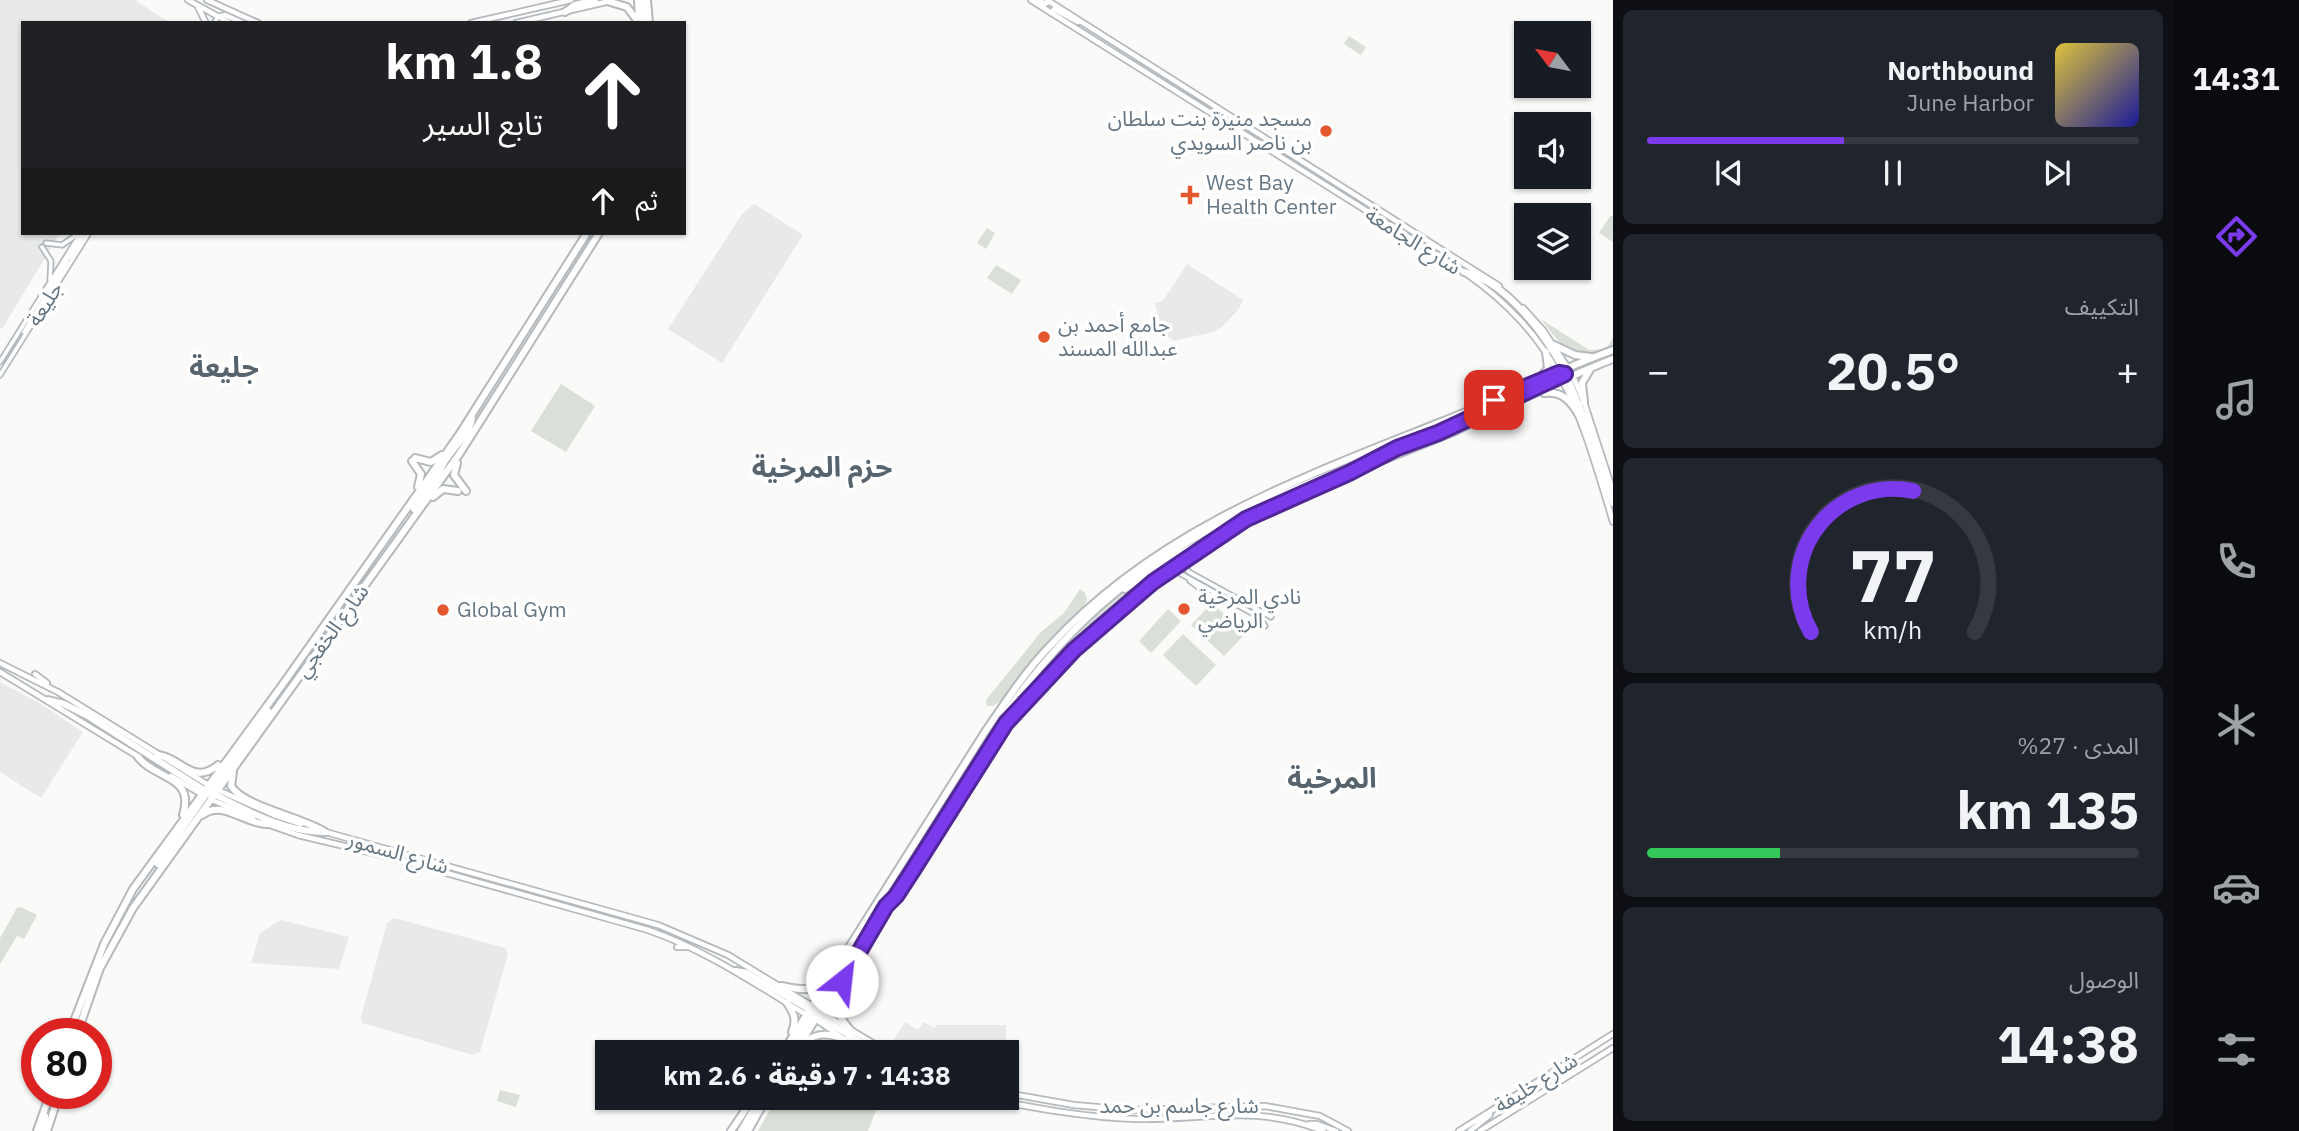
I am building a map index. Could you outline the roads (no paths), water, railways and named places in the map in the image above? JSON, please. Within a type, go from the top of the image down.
[{"type":"highway","points":[[565,12],[578,4],[594,0]]},
{"type":"highway","points":[[638,0],[644,21]]},
{"type":"highway","points":[[644,21],[645,0]]},
{"type":"highway","points":[[644,21],[654,0]]},
{"type":"highway","points":[[610,1],[627,7],[644,21]]},
{"type":"highway","name":"شارع الخفجي","points":[[83,1018],[100,968],[133,908],[209,792],[228,757],[472,416],[586,235]]},
{"type":"highway","name":"شارع الخفجي","points":[[75,1018],[104,944],[132,890],[180,822],[241,755],[460,453],[598,235]]},
{"type":"highway","points":[[1464,272],[1485,280],[1518,308],[1544,338],[1566,374],[1585,420],[1613,503]]},
{"type":"highway","points":[[1554,345],[1575,355],[1593,358],[1613,355]]},
{"type":"highway","points":[[1532,385],[1547,370],[1549,361],[1546,352]]},
{"type":"highway","points":[[1438,433],[1452,424],[1613,355]]},
{"type":"highway","points":[[801,1040],[840,961],[1018,684],[1050,645],[1126,576],[1170,545],[1235,509],[1403,436],[1532,385],[1592,367],[1613,355]]},
{"type":"highway","points":[[793,1040],[844,975],[1023,688],[1075,628],[1114,594],[1158,561],[1241,514],[1397,448],[1531,396],[1593,358]]},
{"type":"highway","points":[[1584,402],[1582,383],[1592,367]]},
{"type":"highway","points":[[1531,396],[1549,392],[1560,394],[1572,403],[1579,415]]},
{"type":"highway","points":[[440,480],[441,469],[469,429],[472,416]]},
{"type":"highway","points":[[1339,478],[1397,448]]},
{"type":"highway","points":[[415,497],[421,476],[413,460],[431,462],[446,453]]},
{"type":"highway","points":[[425,502],[443,488],[462,491],[454,475],[460,453]]},
{"type":"highway","points":[[397,541],[399,530],[436,478],[434,470]]},
{"type":"highway","points":[[1114,594],[1234,525]]},
{"type":"highway","points":[[289,665],[290,673]]},
{"type":"highway","points":[[133,908],[138,892],[271,707],[282,684]]},
{"type":"highway","points":[[48,700],[64,704],[86,715],[209,792],[284,825],[325,832]]},
{"type":"highway","points":[[158,755],[169,757],[202,774],[228,757]]},
{"type":"highway","points":[[241,755],[230,779],[235,792],[325,832]]},
{"type":"highway","points":[[138,757],[181,788],[186,800],[180,822]]},
{"type":"highway","points":[[162,866],[208,811],[221,809],[259,824],[267,824]]},
{"type":"highway","points":[[920,859],[922,848]]},
{"type":"highway","points":[[132,890],[134,876]]},
{"type":"highway","points":[[813,1013],[869,923],[870,912]]},
{"type":"highway","points":[[781,986],[798,990],[813,988],[840,961]]},
{"type":"highway","points":[[736,971],[747,973],[857,1040]]},
{"type":"highway","points":[[844,975],[836,1004],[840,1017],[851,1031]]},
{"type":"highway","points":[[787,1003],[794,1014],[795,1023],[789,1040]]},
{"type":"highway","points":[[808,1040],[825,1034],[845,1040]]},
{"type":"highway","points":[[42,1131],[46,1109]]},
{"type":"highway","points":[[42,1131],[52,1109]]},
{"type":"highway","points":[[736,1131],[745,1110]]},
{"type":"highway","points":[[736,1131],[751,1110]]},
{"type":"highway","points":[[748,1131],[760,1110]]},
{"type":"main road","points":[[188,0],[223,17],[246,21]]},
{"type":"main road","points":[[207,0],[223,17]]},
{"type":"main road","points":[[480,21],[572,0]]},
{"type":"main road","name":"شارع الجامعة","points":[[1031,0],[1065,11],[1479,271],[1521,306],[1554,345],[1566,374]]},
{"type":"main road","points":[[1058,0],[1065,11]]},
{"type":"main road","points":[[525,21],[610,1]]},
{"type":"main road","points":[[195,4],[206,21]]},
{"type":"main road","points":[[1046,4],[1085,24]]},
{"type":"main road","name":"شارع الجامعة","points":[[1046,4],[1464,272],[1510,308],[1566,374]]},
{"type":"main road","points":[[48,286],[51,261],[44,245],[62,245],[80,235]]},
{"type":"main road","name":"جليعة","points":[[0,362],[83,235]]},
{"type":"main road","name":"جليعة","points":[[0,375],[69,264],[69,258],[83,235]]},
{"type":"main road","points":[[24,337],[25,330],[67,262],[67,256]]},
{"type":"main road","points":[[1566,374],[1584,402],[1613,491]]},
{"type":"main road","points":[[1566,374],[1613,522]]},
{"type":"main road","points":[[886,906],[896,896],[1006,723],[1082,642],[1117,611],[1170,569],[1234,525],[1339,478],[1457,432],[1494,412]]},
{"type":"main road","points":[[1186,558],[1185,567],[1189,572],[1271,617]]},
{"type":"main road","points":[[1170,569],[1259,617],[1265,626]]},
{"type":"main road","name":"شارع السمور","points":[[0,663],[58,692],[158,755],[209,792]]},
{"type":"main road","name":"شارع السمور","points":[[0,672],[138,757],[267,824],[298,835],[386,856],[643,928],[691,947],[787,1003],[813,1013]]},
{"type":"main road","points":[[34,674],[58,692]]},
{"type":"main road","name":"شارع السمور","points":[[325,832],[658,925],[728,955],[781,986],[813,1013]]},
{"type":"main road","points":[[677,947],[691,947]]},
{"type":"main road","points":[[813,1013],[867,1040]]},
{"type":"main road","points":[[813,1013],[847,1040]]},
{"type":"main road","name":"شارع خليفة","points":[[1459,1131],[1613,1034]]},
{"type":"main road","name":"شارع خليفة","points":[[1480,1131],[1613,1048]]},
{"type":"main road","name":"شارع جاسم بن حمد","points":[[1019,1095],[1074,1105],[1131,1110],[1265,1106],[1320,1116],[1348,1131]]},
{"type":"main road","name":"شارع جاسم بن حمد","points":[[1019,1103],[1096,1116],[1162,1119],[1253,1114],[1278,1117],[1323,1131]]},
{"type":"main road","points":[[1470,1131],[1495,1109]]},
{"type":"main road","points":[[1304,1124],[1317,1124],[1336,1131]]},
{"type":"place","name":"مسجد منيرة بنت سلطان بن ناصر السويدي","points":[[1326,131]]},
{"type":"place","name":"West Bay Health Center","points":[[1190,195]]},
{"type":"place","name":"جامع أحمد بن عبدالله المسند","points":[[1044,337]]},
{"type":"place","name":"نادي المرخية الرياضي","points":[[1184,609]]},
{"type":"place","name":"Global Gym","points":[[443,610]]},
{"type":"district","name":"جليعة","points":[[224,367]]},
{"type":"district","name":"حزم المرخية","points":[[822,467]]},
{"type":"district","name":"المرخية","points":[[1332,778]]}]
